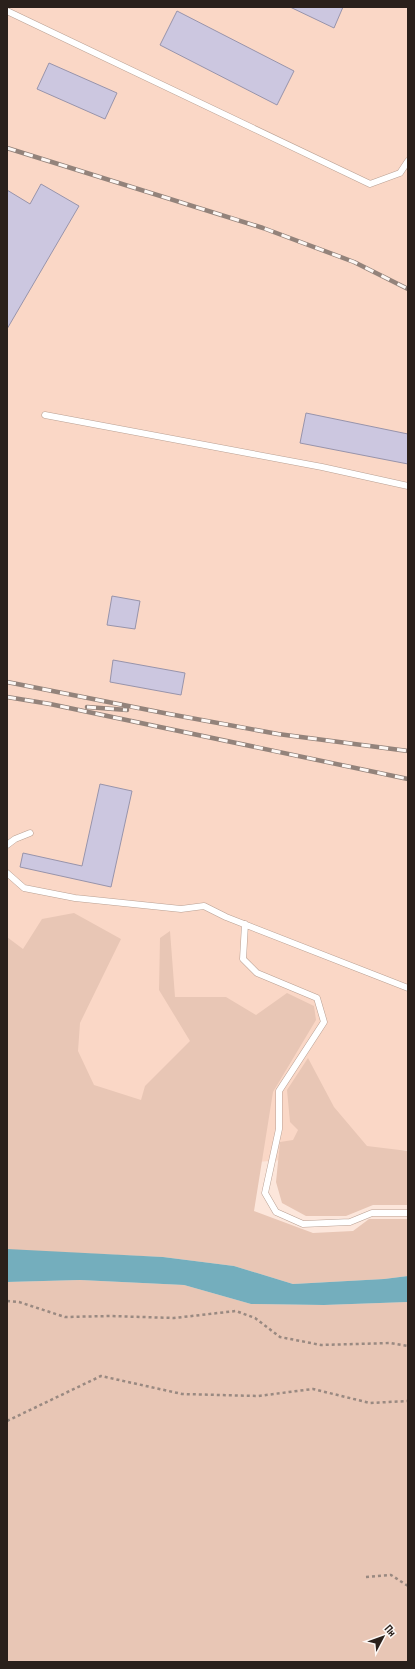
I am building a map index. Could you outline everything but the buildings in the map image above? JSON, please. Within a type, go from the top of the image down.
[{"type":"lane","points":[[7,11],[370,184],[400,173],[408,161]]},
{"type":"lane","points":[[45,416],[322,467],[408,486]]},
{"type":"lane","points":[[7,845],[15,839],[30,833]]},
{"type":"lane","points":[[7,873],[24,888],[76,898],[181,909],[204,906],[244,924],[408,988]]},
{"type":"lane","points":[[244,924],[243,959],[257,973],[318,998],[324,1022],[280,1091],[279,1129],[265,1193],[276,1212],[303,1224],[350,1222],[372,1214],[408,1213]]},
{"type":"path","points":[[7,1301],[19,1302],[65,1317],[110,1316],[174,1318],[236,1311],[255,1318],[280,1338],[321,1345],[390,1343],[408,1346]]},
{"type":"path","points":[[7,1421],[101,1376],[182,1394],[258,1396],[313,1389],[370,1403],[408,1401]]},
{"type":"path","points":[[366,1577],[391,1574],[408,1586]]},
{"type":"shaded area","points":[[7,7],[408,7],[408,1150],[157,1170],[7,1062]]},
{"type":"shaded area","points":[[74,913],[121,939],[80,1023],[78,1051],[94,1085],[141,1100],[145,1086],[190,1041],[159,990],[160,938],[170,931],[175,997],[226,997],[256,1015],[287,993],[314,1006],[316,1020],[273,1092],[254,1211],[313,1233],[353,1231],[369,1219],[408,1219],[408,1276],[384,1279],[293,1284],[234,1266],[163,1257],[7,1250],[7,937],[23,949],[42,919]]},
{"type":"shaded area","points":[[308,1058],[334,1107],[367,1146],[408,1151],[408,1205],[373,1205],[346,1216],[306,1216],[282,1203],[276,1182],[280,1142],[293,1140],[298,1130],[290,1122],[287,1090]]},
{"type":"shaded area","points":[[80,1280],[184,1285],[251,1304],[324,1305],[408,1302],[408,1662],[7,1662],[7,1282]]},
{"type":"water","points":[[7,1249],[163,1257],[234,1266],[293,1284],[384,1279],[408,1276],[408,1302],[324,1305],[251,1304],[184,1285],[80,1280],[7,1282]]},
{"type":"railway","points":[[7,148],[263,228],[354,262],[408,289]]},
{"type":"railway","points":[[7,682],[278,734],[408,751]]},
{"type":"railway","points":[[7,697],[50,704],[408,779]]},
{"type":"railway","points":[[87,707],[127,710]]}]
